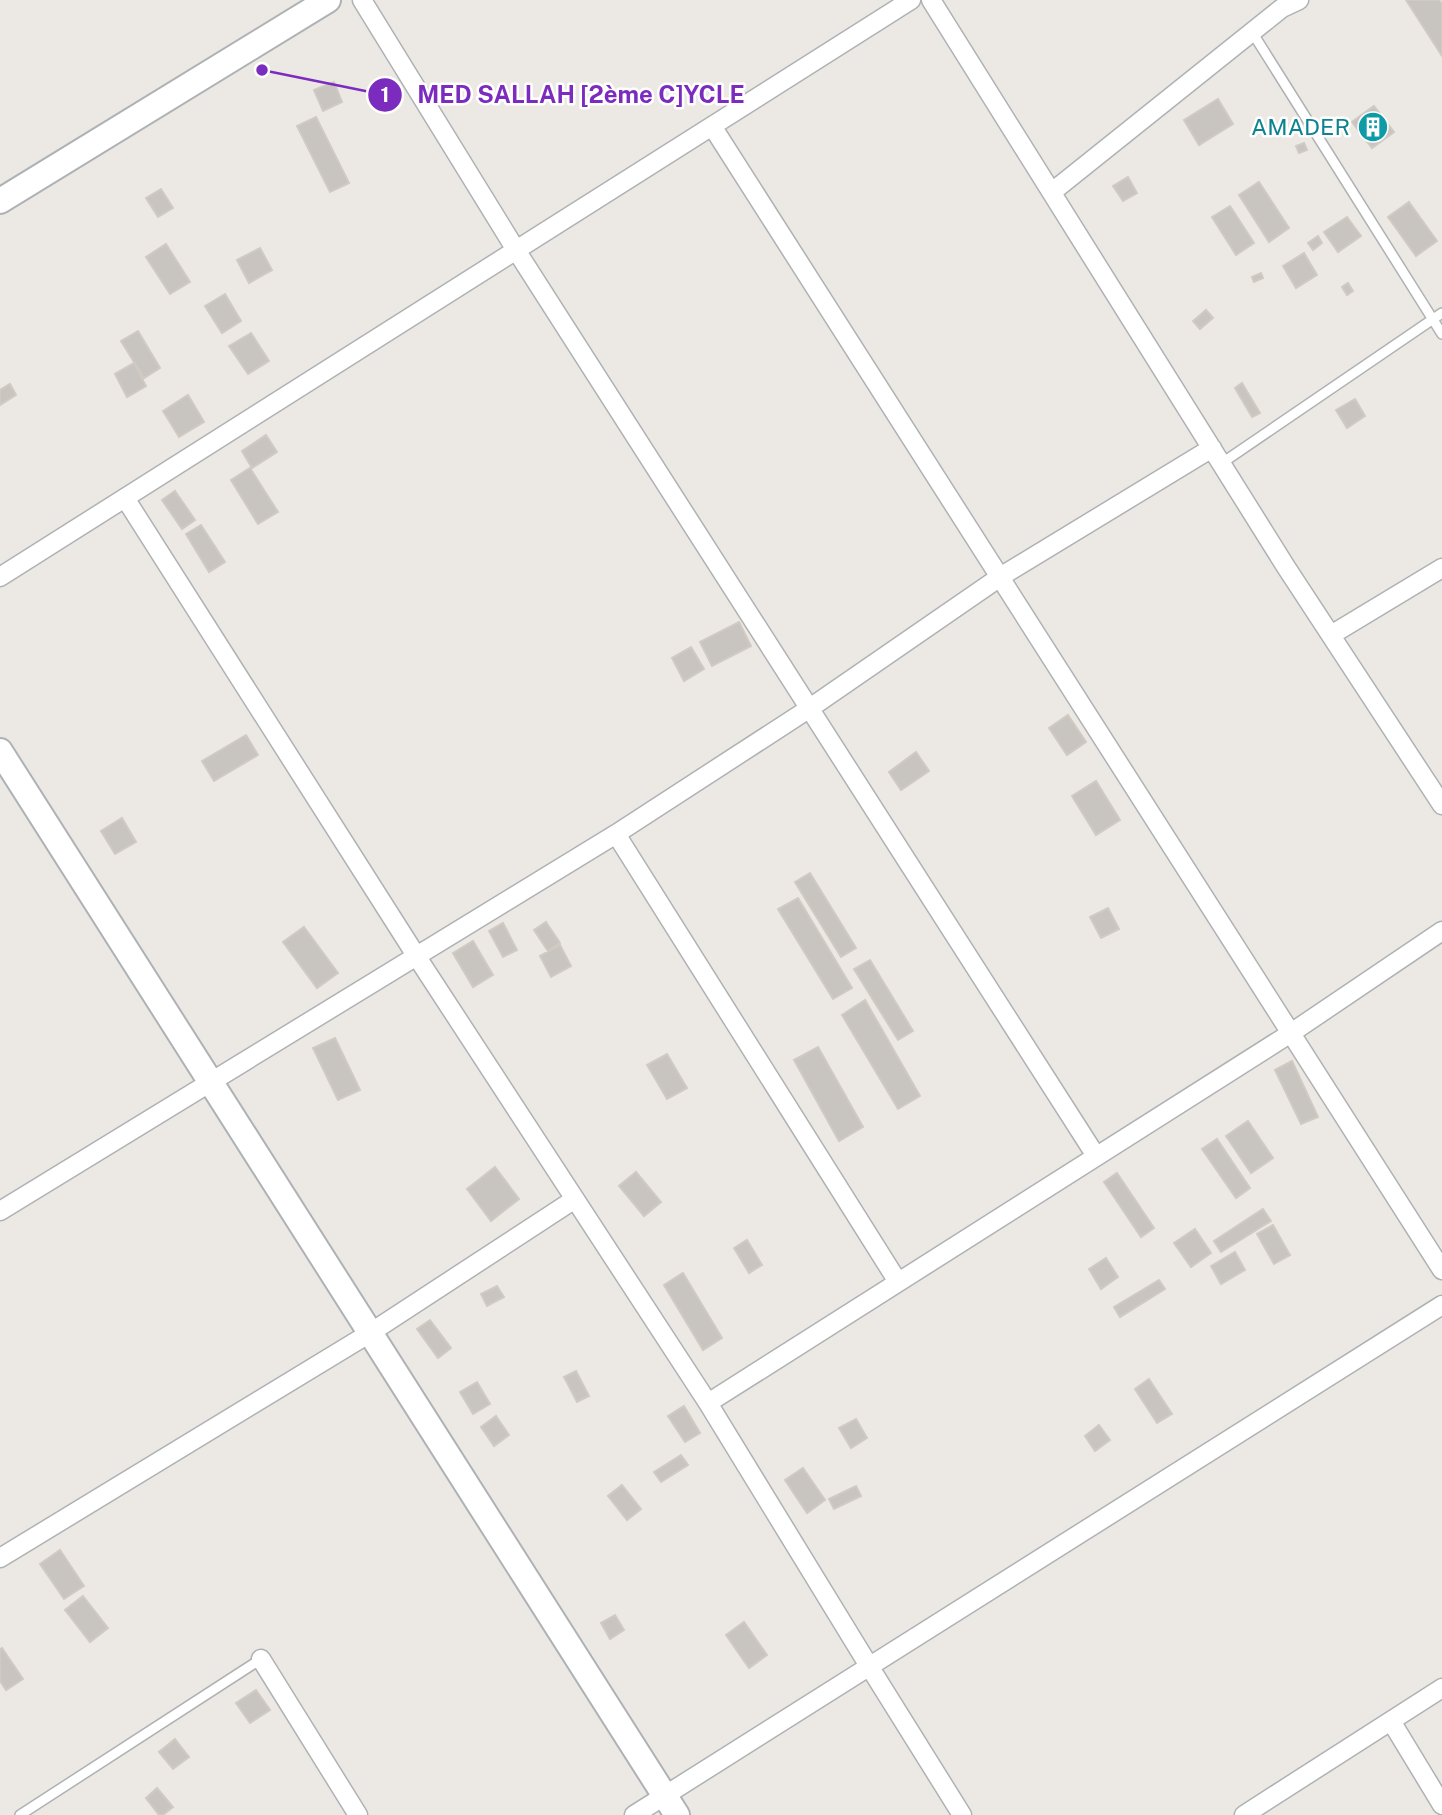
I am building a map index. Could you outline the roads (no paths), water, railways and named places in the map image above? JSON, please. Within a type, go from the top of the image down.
[{"type":"street","points":[[0,201],[328,0]]},
{"type":"street","points":[[362,0],[516,250],[1096,1156]]},
{"type":"street","points":[[0,578],[911,0]]},
{"type":"street","points":[[931,0],[1217,456],[1442,806]]},
{"type":"street","points":[[1052,192],[1252,32],[1278,4],[1299,0]]},
{"type":"street","points":[[712,126],[1442,1270]]},
{"type":"street","points":[[0,1211],[616,834],[810,708],[1000,577],[1217,456]]},
{"type":"street","points":[[125,498],[417,957],[708,1403],[962,1815]]},
{"type":"street","points":[[1331,635],[1442,568]]},
{"type":"street","points":[[0,751],[670,1805]]},
{"type":"street","points":[[616,834],[898,1282]]},
{"type":"street","points":[[708,1403],[1291,1033],[1442,931]]},
{"type":"street","points":[[0,1558],[370,1333],[575,1199]]},
{"type":"street","points":[[634,1815],[670,1805],[869,1666],[1442,1305]]},
{"type":"street","points":[[261,1659],[358,1815]]},
{"type":"street","points":[[1244,1815],[1442,1688]]},
{"type":"street","points":[[1391,1721],[1442,1805]]},
{"type":"lane","points":[[1252,32],[1442,334]]},
{"type":"lane","points":[[1217,456],[1442,313]]},
{"type":"lane","points":[[20,1815],[261,1659]]},
{"type":"place","name":"MED SALLAH [2ème C]YCLE","points":[[262,70]]},
{"type":"place","name":"AMADER","points":[[1373,127]]}]
